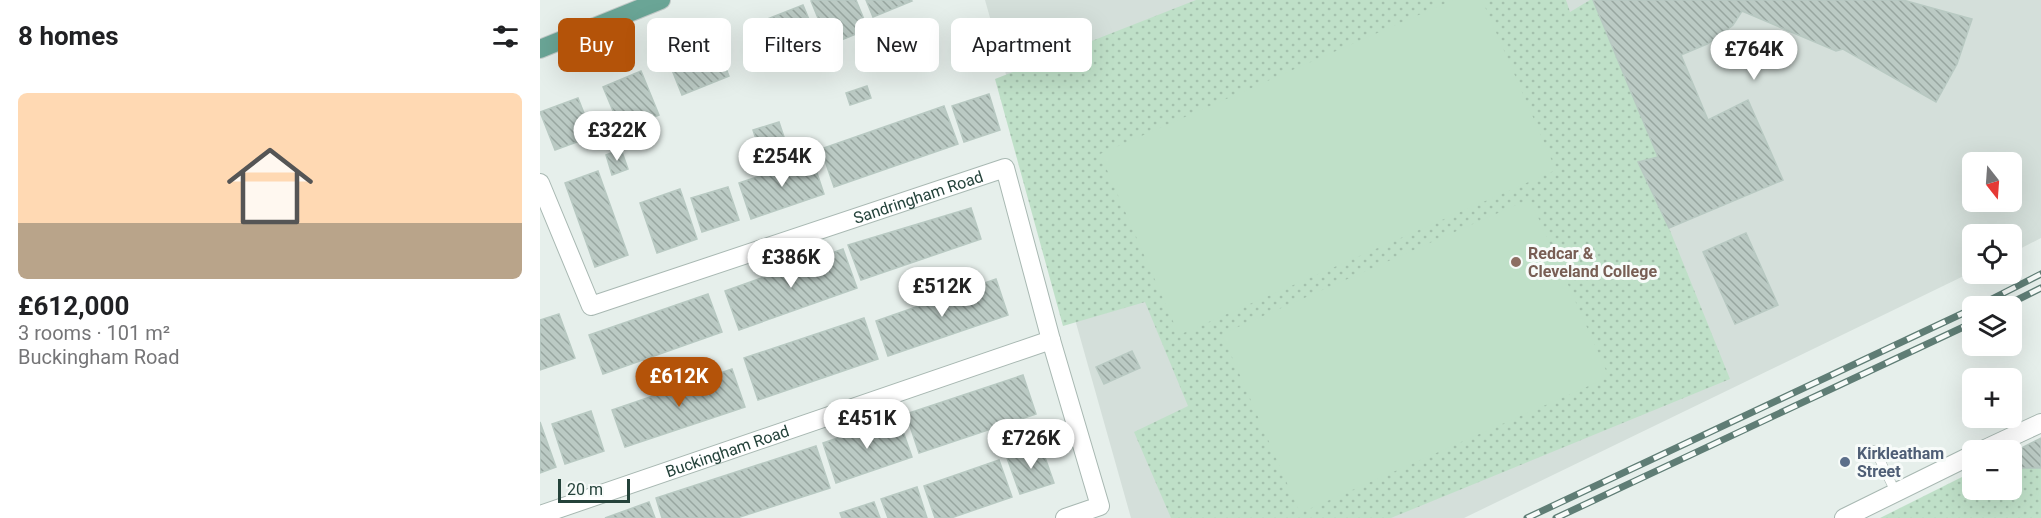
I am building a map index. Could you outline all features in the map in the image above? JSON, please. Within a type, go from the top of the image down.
[{"type":"main road","points":[[540,49],[662,0]]},
{"type":"street","name":"Sandringham Road","points":[[540,183],[544,203],[591,306],[1005,168],[1051,340],[1100,506],[1065,518]]},
{"type":"street","name":"Buckingham Road","points":[[540,516],[1051,340]]},
{"type":"street","points":[[2004,440],[2041,423]]},
{"type":"street","points":[[1844,518],[1962,460]]},
{"type":"lane","points":[[1875,450],[1896,493]]},
{"type":"shaded area","name":"Redcar & Cleveland College","points":[[985,0],[2041,0],[2041,238],[2022,248],[2022,224],[1962,224],[1962,277],[1464,518],[1131,518],[1005,72],[1092,72],[1092,18],[990,18]]},
{"type":"green space","name":"Redcar & Cleveland College","points":[[1196,0],[1566,0],[1570,12],[1593,0],[1658,157],[1638,163],[1669,228],[1730,379],[1391,518],[1171,518],[1134,432],[1188,406],[1145,302],[1063,326],[995,79],[1013,72],[1092,72],[1092,41]]},
{"type":"green space","points":[[1453,0],[1482,0],[1556,170],[1179,335],[1100,154]]},
{"type":"green space","points":[[1530,199],[1609,377],[1300,513],[1222,334]]},
{"type":"green space","points":[[2041,438],[2041,518],[1880,518],[1962,477],[1962,500],[2022,500],[2022,448]]},
{"type":"building","points":[[856,0],[863,18],[855,18],[855,34],[843,39],[843,18],[818,18],[811,1]]},
{"type":"building","points":[[866,0],[911,0],[912,1],[873,17]]},
{"type":"building","points":[[1593,0],[1903,0],[1972,19],[1957,64],[1936,102],[1843,49],[1836,51],[1742,11],[1733,25],[1722,34],[1707,44],[1681,55],[1708,120],[1748,100],[1783,180],[1669,228],[1638,162],[1658,157]]},
{"type":"building","points":[[803,5],[808,18],[770,18]]},
{"type":"building","points":[[641,71],[659,115],[621,130],[603,87]]},
{"type":"building","points":[[673,72],[727,72],[729,76],[682,95]]},
{"type":"building","points":[[867,86],[871,98],[850,105],[846,93]]},
{"type":"building","points":[[989,94],[1000,130],[964,142],[952,106]]},
{"type":"building","points":[[578,98],[593,136],[555,150],[540,112]]},
{"type":"building","points":[[944,106],[958,144],[834,187],[821,149]]},
{"type":"building","points":[[779,122],[790,155],[764,164],[753,130]]},
{"type":"building","points":[[621,149],[628,169],[612,175],[606,155]]},
{"type":"building","points":[[812,158],[824,194],[751,219],[739,183]]},
{"type":"building","points":[[598,171],[628,255],[595,267],[565,183]]},
{"type":"building","points":[[728,187],[739,220],[702,232],[691,198]]},
{"type":"building","points":[[680,189],[697,239],[657,253],[640,203]]},
{"type":"building","points":[[971,208],[981,239],[861,280],[848,245]]},
{"type":"building","points":[[1746,233],[1778,305],[1735,324],[1703,252]]},
{"type":"building","points":[[843,249],[857,288],[739,330],[725,291]]},
{"type":"building","points":[[996,279],[1008,315],[888,356],[876,321]]},
{"type":"building","points":[[708,294],[722,332],[603,374],[589,335]]},
{"type":"building","points":[[559,314],[575,358],[540,370],[540,320]]},
{"type":"building","points":[[864,318],[878,359],[758,400],[744,358]]},
{"type":"building","points":[[1132,351],[1140,368],[1104,384],[1096,367]]},
{"type":"building","points":[[732,369],[745,407],[625,447],[612,410]]},
{"type":"building","points":[[1023,375],[1036,414],[919,453],[906,414]]},
{"type":"building","points":[[591,411],[604,451],[565,464],[552,424]]},
{"type":"building","points":[[898,417],[912,457],[836,483],[823,443]]},
{"type":"building","points":[[540,422],[556,467],[540,473]]},
{"type":"building","points":[[2041,438],[2041,468],[2022,468],[2022,448]]},
{"type":"building","points":[[816,446],[830,488],[737,518],[662,518],[656,498]]},
{"type":"building","points":[[1041,446],[1054,483],[1020,494],[1007,458]]},
{"type":"building","points":[[999,460],[1012,497],[951,518],[935,518],[924,486]]},
{"type":"building","points":[[917,487],[927,518],[888,518],[881,499]]},
{"type":"building","points":[[649,502],[655,518],[605,518]]},
{"type":"building","points":[[874,502],[880,518],[842,518],[840,513]]},
{"type":"railway","points":[[1998,296],[2041,274]]},
{"type":"railway","points":[[2022,298],[2041,288]]},
{"type":"railway","points":[[1527,518],[1962,314]]},
{"type":"railway","points":[[1556,518],[1962,328]]},
{"type":"place","name":"Redcar & Cleveland College","points":[[1516,262]]},
{"type":"place","name":"Kirkleatham Street","points":[[1845,462]]}]
